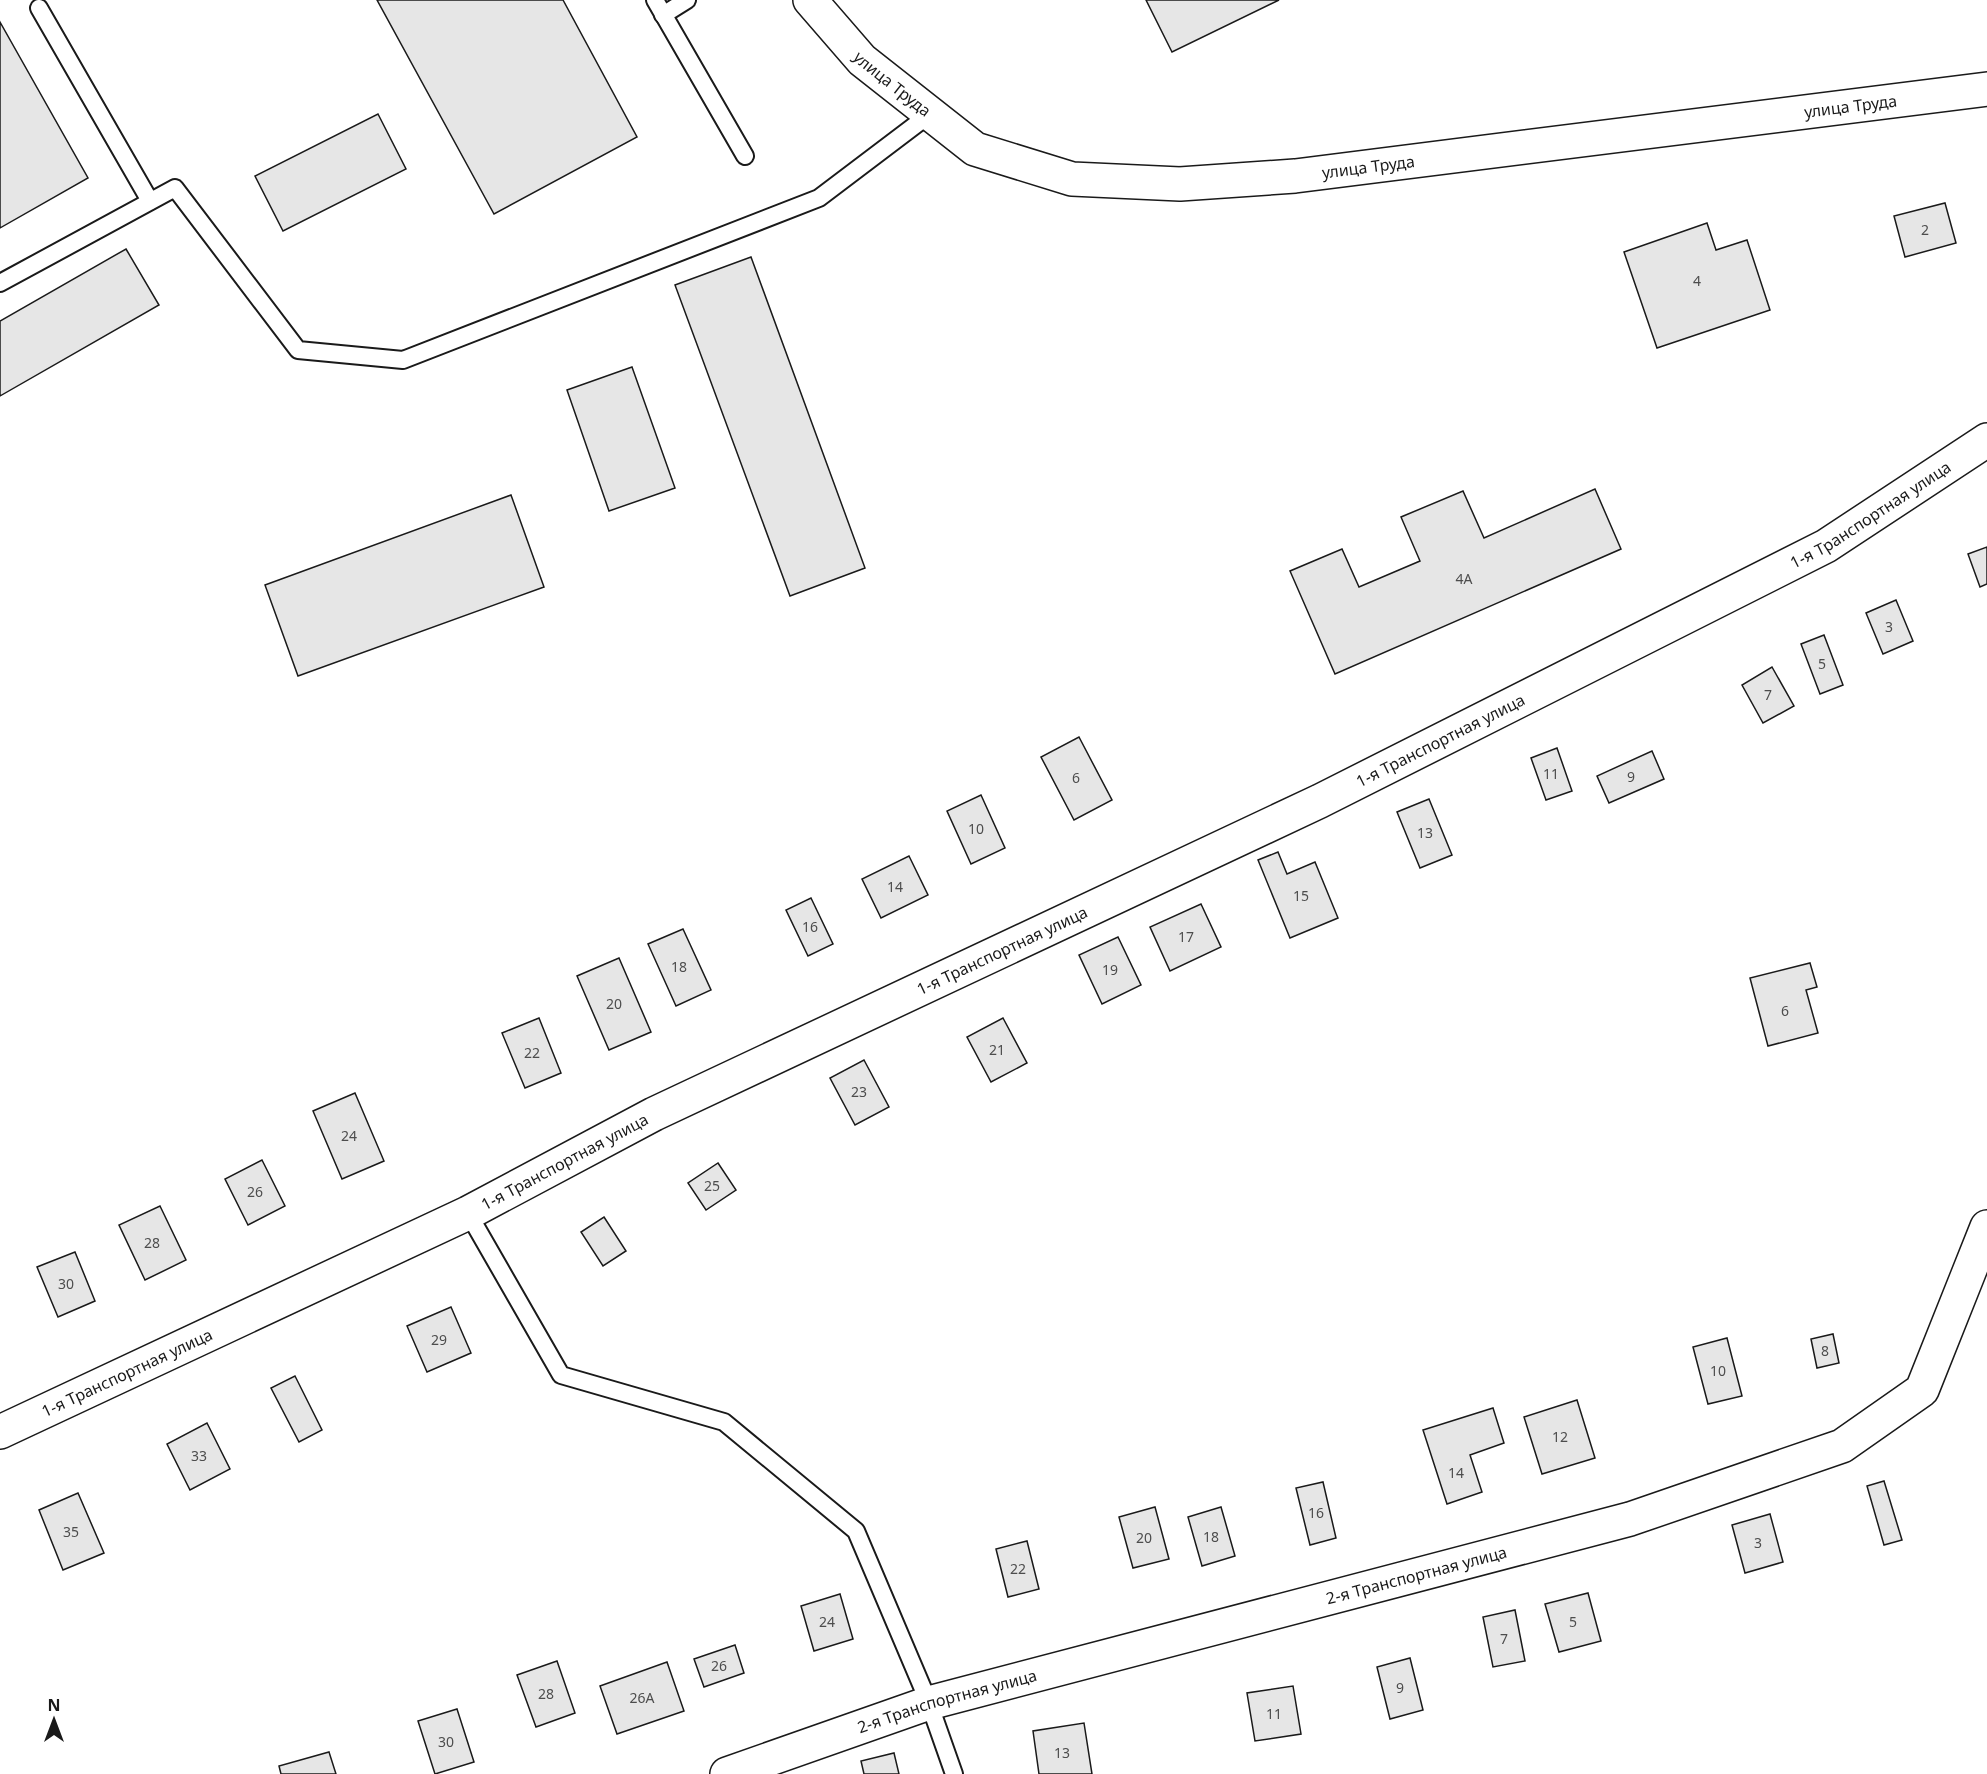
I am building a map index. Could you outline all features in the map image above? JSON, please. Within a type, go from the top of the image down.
[{"type":"street","name":"улица Труда","points":[[810,0],[862,60],[975,149],[1072,179],[1180,184],[1295,177],[1987,88]]},
{"type":"street","name":"1-я Транспортная улица","points":[[0,1432],[468,1212],[654,1114],[1320,801],[1826,546],[1987,440]]},
{"type":"street","name":"2-я Транспортная улица","points":[[727,1774],[929,1703],[1630,1519],[1842,1446],[1922,1390],[1987,1227]]},
{"type":"lane","points":[[655,0],[745,156]]},
{"type":"lane","points":[[663,15],[687,0]]},
{"type":"lane","points":[[39,8],[150,201]]},
{"type":"lane","points":[[0,283],[175,188],[298,350],[403,360],[819,198],[930,114]]},
{"type":"lane","points":[[468,1212],[561,1375],[724,1422],[856,1531],[929,1703],[954,1774]]},
{"type":"building","points":[[377,0],[563,0],[637,137],[494,214]]},
{"type":"building","points":[[1146,0],[1279,0],[1172,52]]},
{"type":"building","points":[[0,22],[88,178],[0,228]]},
{"type":"building","points":[[378,114],[406,169],[283,231],[255,176]]},
{"type":"building","points":[[1945,203],[1956,243],[1905,257],[1894,216]]},
{"type":"building","points":[[1707,223],[1716,250],[1747,240],[1770,310],[1657,348],[1624,252]]},
{"type":"building","points":[[126,249],[159,305],[0,396],[0,321]]},
{"type":"building","points":[[751,257],[865,568],[790,596],[675,285]]},
{"type":"building","points":[[632,367],[675,488],[609,511],[567,390]]},
{"type":"building","points":[[1595,489],[1621,549],[1335,674],[1290,571],[1342,549],[1359,587],[1420,561],[1401,517],[1463,491],[1484,538]]},
{"type":"building","points":[[511,495],[544,587],[298,676],[265,585]]},
{"type":"building","points":[[1987,547],[1987,584],[1980,587],[1968,554]]},
{"type":"building","points":[[1896,600],[1913,641],[1883,654],[1866,613]]},
{"type":"building","points":[[1824,635],[1843,685],[1820,694],[1801,644]]},
{"type":"building","points":[[1772,667],[1794,706],[1763,723],[1742,685]]},
{"type":"building","points":[[1079,737],[1112,800],[1074,820],[1041,757]]},
{"type":"building","points":[[1557,748],[1572,791],[1546,800],[1531,758]]},
{"type":"building","points":[[1652,751],[1664,779],[1609,803],[1597,776]]},
{"type":"building","points":[[981,795],[1005,848],[971,864],[947,811]]},
{"type":"building","points":[[1429,799],[1452,855],[1420,868],[1397,812]]},
{"type":"building","points":[[1278,852],[1287,874],[1315,862],[1338,918],[1290,938],[1258,860]]},
{"type":"building","points":[[909,856],[928,895],[881,918],[862,879]]},
{"type":"building","points":[[811,898],[833,944],[808,956],[786,910]]},
{"type":"building","points":[[1201,904],[1221,947],[1170,971],[1150,927]]},
{"type":"building","points":[[683,929],[711,990],[676,1006],[648,944]]},
{"type":"building","points":[[1118,937],[1141,985],[1102,1004],[1079,955]]},
{"type":"building","points":[[619,958],[651,1032],[609,1050],[577,976]]},
{"type":"building","points":[[1810,963],[1817,987],[1806,990],[1818,1033],[1768,1046],[1750,978]]},
{"type":"building","points":[[539,1018],[561,1073],[525,1088],[502,1033]]},
{"type":"building","points":[[1003,1018],[1027,1063],[991,1082],[967,1037]]},
{"type":"building","points":[[864,1060],[889,1107],[855,1125],[830,1078]]},
{"type":"building","points":[[355,1093],[384,1161],[342,1179],[313,1111]]},
{"type":"building","points":[[262,1160],[285,1206],[248,1225],[225,1179]]},
{"type":"building","points":[[718,1163],[736,1190],[706,1210],[688,1183]]},
{"type":"building","points":[[160,1206],[186,1260],[145,1280],[119,1225]]},
{"type":"building","points":[[604,1217],[626,1251],[603,1266],[581,1232]]},
{"type":"building","points":[[75,1252],[95,1301],[58,1317],[37,1267]]},
{"type":"building","points":[[451,1307],[471,1353],[427,1372],[407,1326]]},
{"type":"building","points":[[1833,1334],[1839,1363],[1817,1368],[1811,1339]]},
{"type":"building","points":[[1727,1338],[1742,1396],[1708,1404],[1693,1347]]},
{"type":"building","points":[[295,1376],[322,1430],[299,1442],[271,1388]]},
{"type":"building","points":[[1577,1400],[1595,1458],[1542,1474],[1524,1417]]},
{"type":"building","points":[[1493,1408],[1504,1443],[1470,1455],[1482,1492],[1447,1504],[1423,1430]]},
{"type":"building","points":[[207,1423],[230,1469],[190,1490],[167,1444]]},
{"type":"building","points":[[1884,1481],[1902,1540],[1884,1545],[1867,1486]]},
{"type":"building","points":[[1323,1482],[1336,1538],[1310,1545],[1296,1488]]},
{"type":"building","points":[[78,1493],[104,1553],[63,1570],[39,1510]]},
{"type":"building","points":[[1155,1507],[1169,1559],[1133,1568],[1119,1517]]},
{"type":"building","points":[[1221,1507],[1235,1556],[1202,1566],[1188,1517]]},
{"type":"building","points":[[1770,1514],[1783,1562],[1745,1573],[1732,1525]]},
{"type":"building","points":[[1027,1541],[1039,1589],[1008,1597],[996,1549]]},
{"type":"building","points":[[1588,1593],[1601,1641],[1559,1652],[1545,1604]]},
{"type":"building","points":[[840,1594],[853,1639],[814,1651],[801,1606]]},
{"type":"building","points":[[1515,1610],[1525,1661],[1493,1667],[1483,1617]]},
{"type":"building","points":[[735,1645],[744,1673],[704,1687],[694,1659]]},
{"type":"building","points":[[1410,1658],[1423,1710],[1390,1719],[1377,1667]]},
{"type":"building","points":[[557,1661],[575,1713],[536,1727],[517,1675]]},
{"type":"building","points":[[667,1662],[684,1711],[617,1734],[600,1686]]},
{"type":"building","points":[[1293,1686],[1301,1734],[1255,1741],[1247,1693]]},
{"type":"building","points":[[457,1709],[474,1762],[435,1774],[418,1721]]},
{"type":"building","points":[[1084,1723],[1092,1774],[1039,1774],[1033,1731]]},
{"type":"building","points":[[329,1752],[336,1774],[281,1774],[279,1766]]},
{"type":"building","points":[[894,1753],[899,1774],[864,1774],[861,1761]]}]
